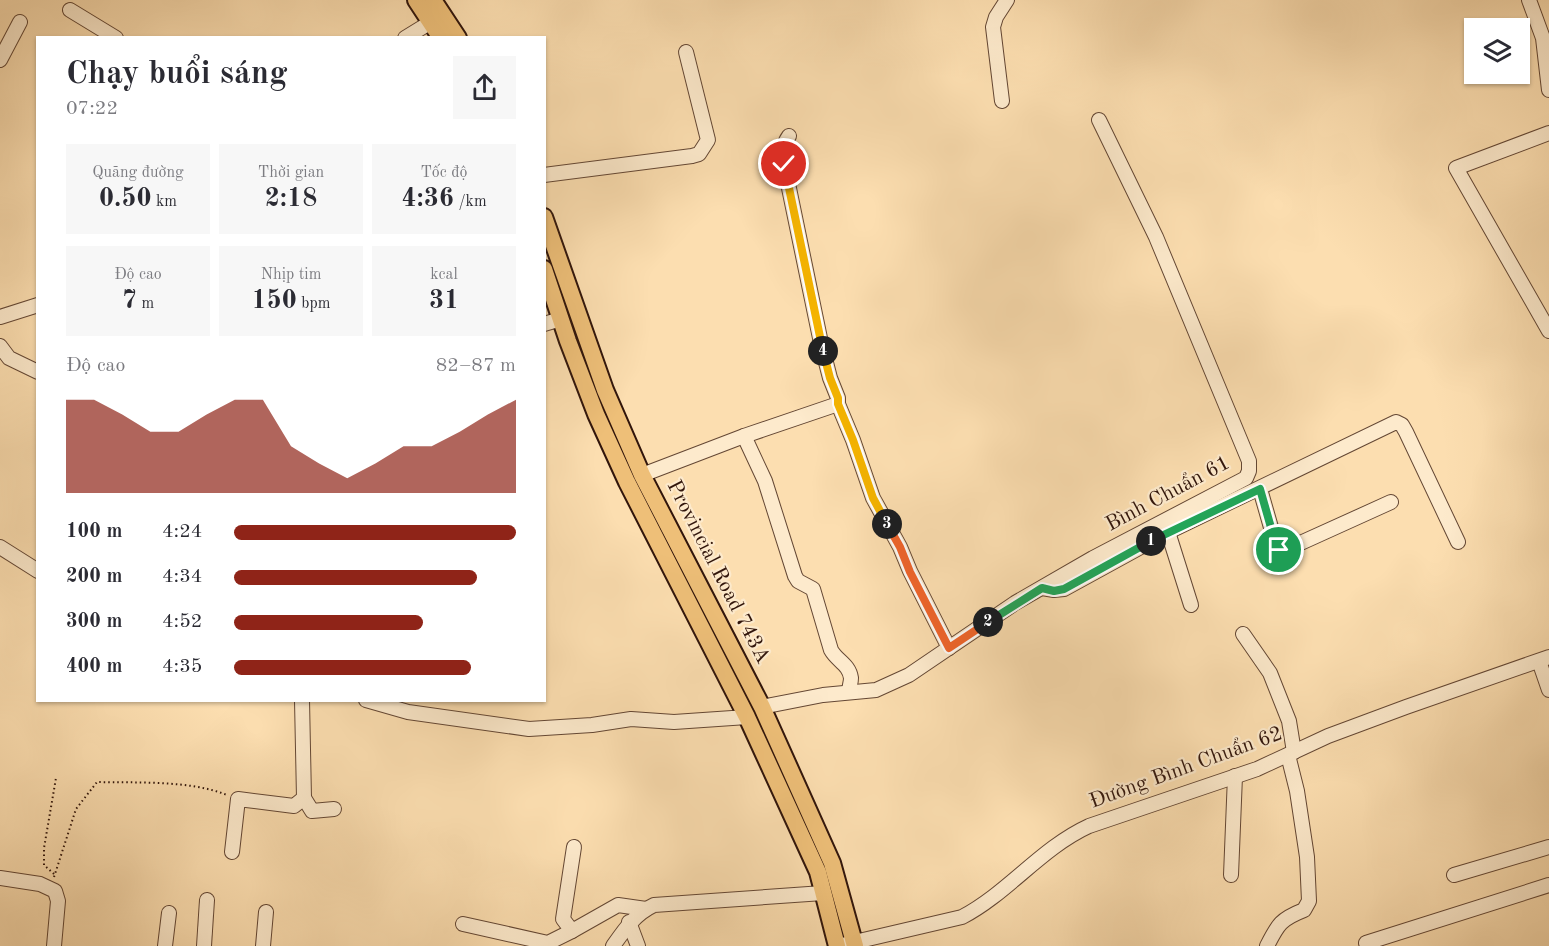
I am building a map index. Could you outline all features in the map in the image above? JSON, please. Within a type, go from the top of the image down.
[{"type":"main road","points":[[416,0],[440,36]]},
{"type":"main road","points":[[433,0],[457,36]]},
{"type":"main road","name":"Provincial Road 743A","points":[[546,223],[605,390],[642,475],[762,707],[832,863],[846,945]]},
{"type":"main road","name":"Provincial Road 743A","points":[[546,281],[553,321],[568,341],[596,414],[627,482],[747,717],[818,872],[824,893],[846,945]]},
{"type":"street","points":[[1002,101],[993,27],[1006,0]]},
{"type":"street","points":[[1529,0],[1543,38],[1549,90]]},
{"type":"street","points":[[70,10],[113,36]]},
{"type":"street","points":[[0,60],[20,22]]},
{"type":"street","points":[[408,36],[431,22]]},
{"type":"street","points":[[546,176],[699,154],[708,140],[686,52]]},
{"type":"street","name":"Bình Chuẩn 61","points":[[762,707],[823,695],[876,690],[909,675],[1015,603],[1093,558],[1246,478],[1249,461],[1156,237],[1099,120]]},
{"type":"street","points":[[1549,133],[1456,168],[1549,331]]},
{"type":"street","points":[[789,136],[783,148],[784,164],[821,343],[838,404],[873,498],[900,547],[910,572],[949,648]]},
{"type":"street","points":[[0,317],[36,306]]},
{"type":"street","points":[[0,346],[9,358],[36,371]]},
{"type":"street","points":[[642,475],[744,436],[838,404]]},
{"type":"street","points":[[1042,588],[1054,591],[1064,589],[1168,532],[1396,422],[1402,425],[1406,432],[1458,542]]},
{"type":"street","points":[[744,436],[765,481],[795,576],[798,581],[813,589],[831,650],[834,656],[847,666],[851,680],[849,692]]},
{"type":"street","points":[[1260,489],[1279,550],[1285,550],[1391,502]]},
{"type":"street","points":[[1168,532],[1191,604]]},
{"type":"street","points":[[0,547],[36,570]]},
{"type":"street","points":[[1243,634],[1270,673],[1288,721],[1307,857],[1309,901],[1304,910],[1288,916],[1276,928],[1267,946]]},
{"type":"street","points":[[1544,659],[1549,690]]},
{"type":"street","name":"Đường Bình Chuẩn 62","points":[[846,945],[962,917],[994,896],[1075,832],[1257,769],[1328,736],[1544,659]]},
{"type":"street","points":[[302,702],[304,798],[312,811],[334,809]]},
{"type":"street","points":[[373,702],[408,712],[529,729],[592,725],[631,719],[674,722],[747,717]]},
{"type":"street","points":[[1231,875],[1234,776]]},
{"type":"street","points":[[232,852],[238,799],[294,806],[304,798]]},
{"type":"street","points":[[572,931],[563,919],[574,847]]},
{"type":"street","points":[[1454,875],[1549,847]]},
{"type":"street","points":[[0,878],[40,884],[55,891],[58,901],[54,946]]},
{"type":"street","points":[[1366,943],[1549,885]]},
{"type":"street","points":[[613,946],[629,922],[654,905],[824,893]]},
{"type":"street","points":[[204,946],[207,900]]},
{"type":"street","points":[[463,924],[548,943],[618,905],[646,909]]},
{"type":"street","points":[[262,946],[266,912]]},
{"type":"street","points":[[165,946],[169,914]]},
{"type":"street","points":[[629,922],[638,946]]},
{"type":"path","points":[[54,874],[44,865],[44,848],[56,778]]},
{"type":"path","points":[[55,891],[54,874],[76,809],[97,782],[155,783],[211,788],[238,799]]},
{"type":"route","points":[[784,164],[821,343],[838,404],[873,498],[900,547],[910,572],[949,648],[1015,603],[1042,588],[1054,591],[1064,589],[1168,532],[1260,489],[1279,550]]}]
